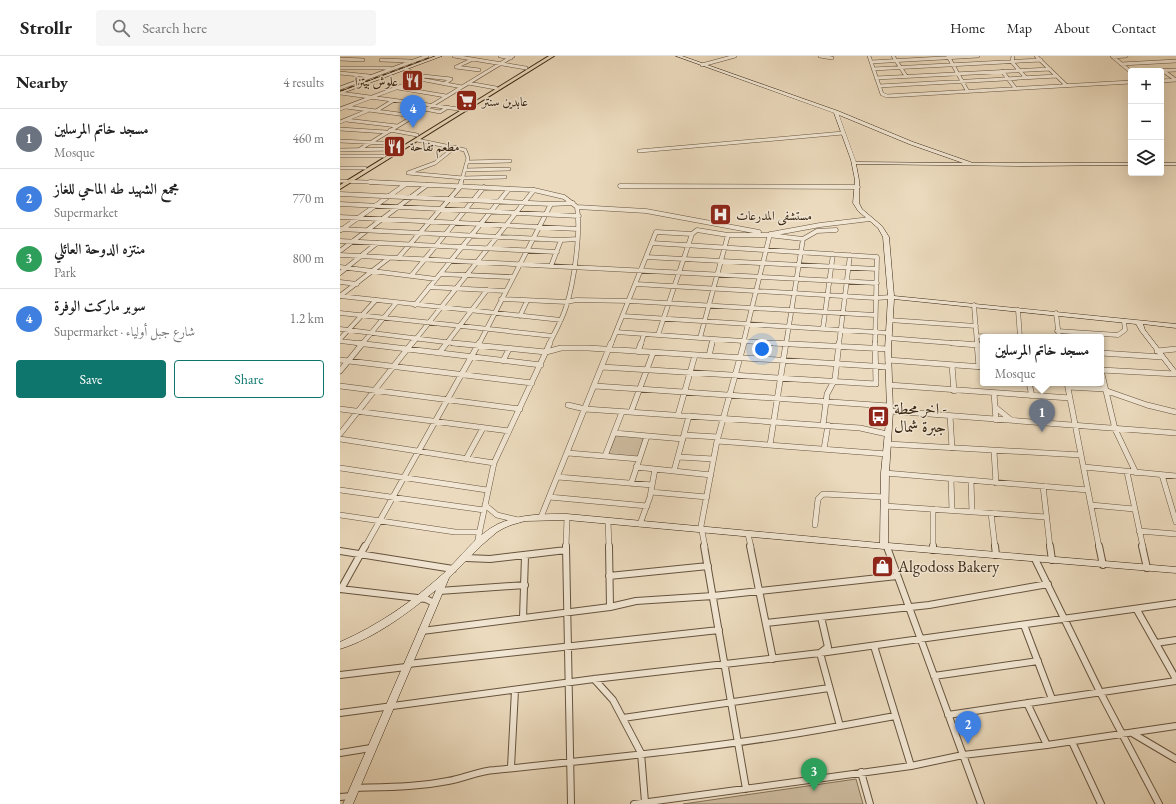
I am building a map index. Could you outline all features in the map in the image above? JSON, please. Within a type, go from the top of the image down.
[{"type":"main road","points":[[463,109],[546,56]]},
{"type":"main road","points":[[340,187],[417,137],[552,56]]},
{"type":"main road","points":[[341,182],[394,149],[417,137]]},
{"type":"street","points":[[342,58],[357,56],[363,60]]},
{"type":"street","points":[[372,68],[384,56]]},
{"type":"street","points":[[340,93],[427,56]]},
{"type":"street","points":[[340,68],[372,68],[394,71],[406,69],[440,56]]},
{"type":"street","points":[[454,56],[526,68]]},
{"type":"street","points":[[500,56],[512,57]]},
{"type":"street","points":[[678,56],[836,112],[911,143],[971,164]]},
{"type":"street","points":[[702,65],[735,56]]},
{"type":"street","points":[[820,56],[832,58]]},
{"type":"street","points":[[869,56],[883,95],[891,97],[1128,82]]},
{"type":"street","points":[[893,56],[908,84]]},
{"type":"street","points":[[871,62],[896,61],[921,57],[977,56],[989,72]]},
{"type":"street","points":[[1012,56],[1012,62],[1026,78]]},
{"type":"street","points":[[1036,56],[1067,86]]},
{"type":"street","points":[[1113,56],[1126,56]]},
{"type":"street","points":[[1113,56],[1128,70]]},
{"type":"street","points":[[1121,64],[1176,60],[1174,56]]},
{"type":"street","points":[[360,150],[386,132],[512,57]]},
{"type":"street","points":[[921,57],[934,82]]},
{"type":"street","points":[[948,57],[968,92]]},
{"type":"street","points":[[342,58],[363,60]]},
{"type":"street","points":[[357,68],[363,60]]},
{"type":"street","points":[[380,60],[413,61]]},
{"type":"street","points":[[471,60],[456,67],[478,70]]},
{"type":"street","points":[[477,60],[478,70],[481,75]]},
{"type":"street","points":[[873,69],[953,66],[1041,60]]},
{"type":"street","points":[[406,69],[421,78],[462,87]]},
{"type":"street","points":[[876,78],[930,74],[1050,69]]},
{"type":"street","points":[[340,88],[388,70],[394,71]]},
{"type":"street","points":[[1164,70],[1176,70]]},
{"type":"street","points":[[1002,71],[1009,78],[1016,89]]},
{"type":"street","points":[[1164,71],[1176,80]]},
{"type":"street","points":[[340,73],[370,77]]},
{"type":"street","points":[[340,109],[421,78],[435,76],[451,78],[444,84]]},
{"type":"street","points":[[879,86],[1057,76]]},
{"type":"street","points":[[1164,81],[1176,80]]},
{"type":"street","points":[[340,83],[352,83]]},
{"type":"street","points":[[468,83],[496,88]]},
{"type":"street","points":[[397,87],[446,96]]},
{"type":"street","points":[[340,93],[463,109]]},
{"type":"street","points":[[376,111],[394,100]]},
{"type":"street","points":[[345,107],[414,116]]},
{"type":"street","points":[[425,110],[440,112],[448,107]]},
{"type":"street","points":[[340,122],[368,110]]},
{"type":"street","points":[[836,112],[853,163],[858,187],[856,202],[860,210],[880,227],[886,237],[891,297],[888,336],[889,409],[885,473],[885,546],[909,606],[981,804]]},
{"type":"street","points":[[346,120],[397,126]]},
{"type":"street","points":[[340,129],[386,132]]},
{"type":"street","points":[[390,130],[466,150],[468,152],[467,162],[460,186],[442,210],[398,258]]},
{"type":"street","points":[[639,151],[843,133]]},
{"type":"street","points":[[340,140],[403,144]]},
{"type":"street","points":[[455,147],[435,163],[408,174],[463,178],[505,177]]},
{"type":"street","points":[[340,150],[394,149]]},
{"type":"street","points":[[340,156],[384,156]]},
{"type":"street","points":[[467,162],[510,161]]},
{"type":"street","points":[[853,163],[1128,164]]},
{"type":"street","points":[[1164,164],[1176,164]]},
{"type":"street","points":[[340,168],[365,168]]},
{"type":"street","points":[[465,170],[509,169]]},
{"type":"street","points":[[341,182],[534,190],[560,196],[577,207],[579,216],[577,239],[574,267],[567,302],[541,365],[494,464],[487,490],[477,546]]},
{"type":"street","points":[[340,229],[406,184]]},
{"type":"street","points":[[340,251],[428,185]]},
{"type":"street","points":[[620,186],[858,187]]},
{"type":"street","points":[[410,276],[484,187]]},
{"type":"street","points":[[415,305],[509,188]]},
{"type":"street","points":[[340,434],[534,190]]},
{"type":"street","points":[[340,194],[452,198],[524,203],[573,203]]},
{"type":"street","points":[[340,204],[579,216]]},
{"type":"street","points":[[434,603],[426,599],[340,589],[463,375],[485,329],[514,277],[551,204]]},
{"type":"street","points":[[577,207],[646,211],[804,239],[817,231],[836,230]]},
{"type":"street","points":[[340,217],[578,228]]},
{"type":"street","points":[[697,230],[728,235],[769,234],[820,224],[870,219]]},
{"type":"street","points":[[658,335],[692,234],[707,223]]},
{"type":"street","points":[[340,229],[533,239],[577,239]]},
{"type":"street","points":[[541,518],[657,232],[692,234]]},
{"type":"street","points":[[746,789],[702,530],[717,439],[722,417],[736,376],[769,234]]},
{"type":"street","points":[[700,338],[728,235]]},
{"type":"street","points":[[770,445],[804,239]]},
{"type":"street","points":[[551,266],[561,240]]},
{"type":"street","points":[[340,241],[557,252]]},
{"type":"street","points":[[340,273],[377,243]]},
{"type":"street","points":[[602,367],[876,384],[875,315],[877,256],[652,243]]},
{"type":"street","points":[[823,328],[832,254]]},
{"type":"street","points":[[340,255],[877,283]]},
{"type":"street","points":[[824,449],[825,402],[830,382],[835,379],[850,255]]},
{"type":"street","points":[[646,257],[877,269]]},
{"type":"street","points":[[340,296],[389,258]]},
{"type":"street","points":[[340,267],[436,279]]},
{"type":"street","points":[[440,274],[514,277]]},
{"type":"street","points":[[340,282],[357,284]]},
{"type":"street","points":[[636,284],[876,298],[891,297],[1176,326]]},
{"type":"street","points":[[429,287],[506,291]]},
{"type":"street","points":[[439,353],[487,290]]},
{"type":"street","points":[[340,296],[560,320]]},
{"type":"street","points":[[501,299],[567,302],[576,300],[630,301],[875,315]]},
{"type":"street","points":[[376,300],[340,340],[541,365]]},
{"type":"street","points":[[520,316],[527,301]]},
{"type":"street","points":[[340,371],[396,303]]},
{"type":"street","points":[[974,305],[980,360]]},
{"type":"street","points":[[1018,310],[1020,334]]},
{"type":"street","points":[[340,313],[553,336]]},
{"type":"street","points":[[1056,314],[1058,334]]},
{"type":"street","points":[[624,316],[842,329],[876,332],[888,336],[978,345]]},
{"type":"street","points":[[890,320],[976,326]]},
{"type":"street","points":[[1104,334],[1118,335],[1123,333],[1125,330],[1124,321]]},
{"type":"street","points":[[1104,370],[1176,374],[1174,368],[1157,351],[1139,323]]},
{"type":"street","points":[[340,329],[477,346],[546,352],[561,348],[609,349],[875,367],[888,364],[980,367]]},
{"type":"street","points":[[1057,331],[1103,334]]},
{"type":"street","points":[[616,332],[787,344],[888,349]]},
{"type":"street","points":[[638,352],[644,334]]},
{"type":"street","points":[[708,356],[713,339]]},
{"type":"street","points":[[503,360],[509,349]]},
{"type":"street","points":[[1157,351],[1176,349]]},
{"type":"street","points":[[631,412],[653,353]]},
{"type":"street","points":[[1104,353],[1162,357]]},
{"type":"street","points":[[678,415],[695,356]]},
{"type":"street","points":[[340,360],[532,383]]},
{"type":"street","points":[[952,365],[954,391]]},
{"type":"street","points":[[1104,382],[1115,428],[1136,473]]},
{"type":"street","points":[[889,385],[994,394],[1070,398]]},
{"type":"street","points":[[340,386],[520,409]]},
{"type":"street","points":[[595,386],[825,402],[950,416],[1176,433]]},
{"type":"street","points":[[1029,386],[1032,396]]},
{"type":"street","points":[[1068,386],[1074,425],[1084,467],[1103,565]]},
{"type":"street","points":[[1076,386],[1106,390],[1147,405],[1176,412]]},
{"type":"street","points":[[994,394],[996,420]]},
{"type":"street","points":[[568,405],[585,409],[622,412],[722,417],[865,428],[887,434]]},
{"type":"street","points":[[995,407],[1012,421]]},
{"type":"street","points":[[340,409],[509,431]]},
{"type":"street","points":[[605,456],[622,412]]},
{"type":"street","points":[[674,471],[689,416]]},
{"type":"street","points":[[950,416],[952,448]]},
{"type":"street","points":[[466,459],[483,428]]},
{"type":"street","points":[[614,433],[717,439],[770,445],[887,454]]},
{"type":"street","points":[[631,484],[647,436]]},
{"type":"street","points":[[340,440],[420,451],[494,464]]},
{"type":"street","points":[[888,444],[1081,455]]},
{"type":"street","points":[[994,451],[996,483]]},
{"type":"street","points":[[568,453],[639,459]]},
{"type":"street","points":[[679,457],[713,459]]},
{"type":"street","points":[[636,467],[711,475]]},
{"type":"street","points":[[1084,467],[1176,476]]},
{"type":"street","points":[[340,468],[487,490]]},
{"type":"street","points":[[640,524],[651,492],[655,469]]},
{"type":"street","points":[[1127,472],[1147,568]]},
{"type":"street","points":[[885,473],[1088,490]]},
{"type":"street","points":[[1162,475],[1176,522]]},
{"type":"street","points":[[558,477],[652,485]]},
{"type":"street","points":[[951,479],[952,510]]},
{"type":"street","points":[[971,481],[972,512]]},
{"type":"street","points":[[1043,486],[1052,560]]},
{"type":"street","points":[[340,490],[393,498],[484,508],[497,515],[518,520]]},
{"type":"street","points":[[651,492],[707,497]]},
{"type":"street","points":[[815,525],[818,499],[823,494],[885,497]]},
{"type":"street","points":[[550,497],[647,506]]},
{"type":"street","points":[[1091,505],[1134,509]]},
{"type":"street","points":[[885,506],[1046,517]]},
{"type":"street","points":[[933,509],[933,550]]},
{"type":"street","points":[[991,513],[996,555]]},
{"type":"street","points":[[340,515],[455,532],[480,532]]},
{"type":"street","points":[[567,517],[566,550],[571,804]]},
{"type":"street","points":[[340,646],[372,630],[418,599],[446,576],[497,528],[518,520],[567,517],[1103,565],[1176,570]]},
{"type":"street","points":[[608,521],[610,607]]},
{"type":"street","points":[[1139,532],[1176,534]]},
{"type":"street","points":[[748,534],[773,659]]},
{"type":"street","points":[[466,558],[490,559],[526,556],[566,550]]},
{"type":"street","points":[[340,551],[453,569]]},
{"type":"street","points":[[524,618],[526,556]]},
{"type":"street","points":[[1035,559],[1100,692],[1159,804]]},
{"type":"street","points":[[609,576],[708,566]]},
{"type":"street","points":[[352,796],[371,748],[446,576]]},
{"type":"street","points":[[422,631],[568,613],[610,607],[636,601],[713,596],[897,576]]},
{"type":"street","points":[[766,623],[909,606],[929,605],[950,600],[1048,584]]},
{"type":"street","points":[[439,591],[525,585]]},
{"type":"street","points":[[340,713],[390,705],[874,646],[1137,610],[1176,603]]},
{"type":"street","points":[[948,715],[1176,680],[1137,610]]},
{"type":"street","points":[[820,653],[828,647],[821,617]]},
{"type":"street","points":[[1024,625],[1052,699]]},
{"type":"street","points":[[340,675],[407,665],[719,630]]},
{"type":"street","points":[[1156,643],[1176,640]]},
{"type":"street","points":[[874,646],[911,766]]},
{"type":"street","points":[[820,653],[840,726]]},
{"type":"street","points":[[934,676],[1038,662]]},
{"type":"street","points":[[594,680],[613,700],[641,753],[645,802]]},
{"type":"street","points":[[623,718],[829,688]]},
{"type":"street","points":[[511,768],[516,690]]},
{"type":"street","points":[[1027,703],[1047,745]]},
{"type":"street","points":[[340,797],[389,788],[448,781],[487,771],[571,763],[737,740],[792,735],[895,716]]},
{"type":"street","points":[[635,804],[911,766],[963,755],[1072,742],[1176,726]]},
{"type":"street","points":[[1132,733],[1176,759]]},
{"type":"street","points":[[1072,742],[1101,804]]},
{"type":"street","points":[[340,752],[371,748]]},
{"type":"street","points":[[861,772],[870,804]]},
{"type":"shaded area","points":[[616,435],[644,437],[638,457],[608,455]]},
{"type":"shaded area","points":[[856,779],[863,804],[683,804]]},
{"type":"railway","points":[[340,91],[434,56]]},
{"type":"place","name":"علوش بيتزا","points":[[413,81]]},
{"type":"place","name":"عابدين سنتر","points":[[467,101]]},
{"type":"place","name":"سوبر ماركت الوفرة","points":[[413,128]]},
{"type":"place","name":"مطعم تفاحة","points":[[394,146]]},
{"type":"place","name":"مستشفى المدرعات","points":[[721,215]]},
{"type":"place","name":"اخر محطة - جبرة شمال","points":[[879,417]]},
{"type":"place","name":"مسجد خاتم المرسلين","points":[[1042,432]]},
{"type":"place","name":"Algodoss Bakery","points":[[882,566]]},
{"type":"place","name":"مجمع الشهيد طه الماحي للغاز","points":[[968,744]]},
{"type":"place","name":"منتزه الدوحة العائلي","points":[[814,791]]}]
